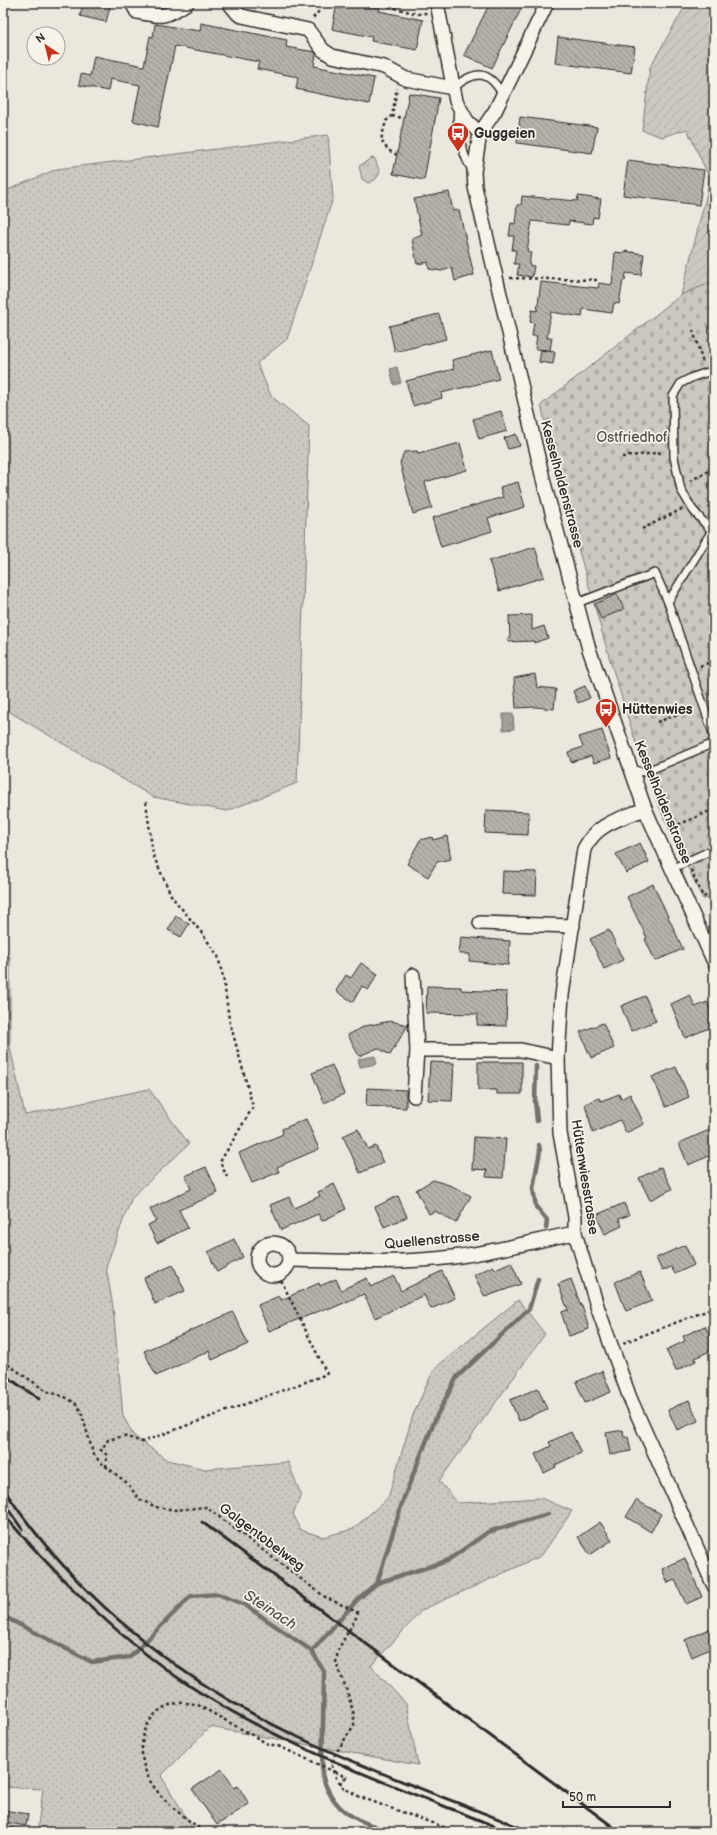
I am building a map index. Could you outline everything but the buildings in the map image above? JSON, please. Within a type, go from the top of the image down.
[{"type":"street","points":[[132,3],[137,12],[164,16],[171,14],[187,3]]},
{"type":"street","points":[[229,3],[238,14],[242,16],[308,30],[323,50],[332,56],[384,67],[406,80],[453,88]]},
{"type":"street","points":[[438,7],[453,88],[459,107],[467,121],[480,133],[488,123],[547,3]]},
{"type":"street","name":"Kesselhaldenstrasse","points":[[480,133],[474,172],[475,187],[544,483],[589,649],[630,770],[645,809],[714,962]]},
{"type":"street","name":"Hüttenwiesstrasse","points":[[645,809],[599,828],[590,837],[584,849],[562,995],[558,1058],[560,1133],[575,1217],[575,1233],[598,1309],[630,1398],[714,1586]]},
{"type":"street","points":[[480,923],[573,926]]},
{"type":"street","points":[[413,975],[418,1050],[414,1096]]},
{"type":"street","points":[[418,1050],[521,1050],[558,1058]]},
{"type":"street","name":"Quellenstrasse","points":[[289,1260],[382,1261],[452,1257],[501,1249],[575,1233]]},
{"type":"street","points":[[268,1244],[278,1244],[286,1250],[289,1260],[286,1269],[278,1274],[268,1274],[260,1268],[257,1260],[260,1250],[268,1244]]},
{"type":"lane","points":[[453,88],[466,78],[482,75],[494,82],[502,95]]},
{"type":"lane","points":[[459,107],[458,121],[464,155],[466,161],[474,172]]},
{"type":"lane","points":[[668,602],[713,533],[690,505],[680,486],[674,451],[673,396],[681,383],[714,370]]},
{"type":"lane","points":[[577,603],[655,573],[668,602],[714,736]]},
{"type":"lane","points":[[630,770],[645,772],[714,743]]},
{"type":"lane","points":[[680,865],[714,849]]},
{"type":"lane","points":[[3,1830],[11,1832]]},
{"type":"path","points":[[308,30],[314,15],[320,10],[322,3]]},
{"type":"path","points":[[377,3],[417,14],[438,7]]},
{"type":"path","points":[[397,155],[388,150],[381,140],[386,121],[392,116],[398,84]]},
{"type":"path","points":[[392,116],[404,118]]},
{"type":"path","points":[[504,278],[598,280]]},
{"type":"path","points":[[693,330],[706,373]]},
{"type":"path","points":[[622,457],[674,451]]},
{"type":"path","points":[[680,486],[714,468]]},
{"type":"path","points":[[642,529],[690,505]]},
{"type":"path","points":[[691,669],[714,661]]},
{"type":"path","points":[[657,722],[703,705]]},
{"type":"path","points":[[146,802],[153,855],[172,897],[201,932],[218,956],[224,982],[229,1020],[253,1106],[220,1162],[227,1177]]},
{"type":"path","points":[[685,858],[671,828],[714,808]]},
{"type":"path","points":[[688,865],[704,897],[714,893]]},
{"type":"path","points":[[106,1467],[107,1455],[101,1450],[108,1440],[124,1436],[142,1442],[327,1374],[278,1274]]},
{"type":"path","points":[[619,1345],[714,1308]]},
{"type":"path","name":"Galgentobelweg","points":[[3,1361],[46,1391],[65,1397],[75,1403],[81,1411],[93,1453],[106,1467],[127,1483],[139,1499],[147,1504],[175,1510],[206,1507],[325,1598],[357,1612],[357,1616],[338,1650],[336,1663],[346,1688],[354,1715],[354,1725],[349,1735],[339,1747],[332,1766],[334,1775],[340,1784]]},
{"type":"path","points":[[204,1832],[161,1795],[152,1783],[146,1770],[142,1755],[142,1739],[147,1724],[155,1713],[176,1702],[198,1705],[268,1744],[278,1746],[346,1777],[340,1784],[360,1797],[457,1832]]},
{"type":"green space","points":[[687,3],[714,3],[714,281],[681,295],[707,193],[709,177],[687,129],[662,137],[642,130],[650,67]]},
{"type":"green space","points":[[3,9],[7,58],[3,58]]},
{"type":"green space","points":[[328,135],[333,198],[287,339],[257,363],[271,396],[309,426],[297,783],[227,811],[153,797],[3,708],[3,192],[57,169]]},
{"type":"green space","points":[[372,158],[375,159],[380,173],[375,180],[368,183],[362,179],[359,166]]},
{"type":"green space","name":"Ostfriedhof","points":[[714,281],[714,901],[712,898],[703,899],[664,818],[645,772],[610,660],[559,481],[541,405],[681,295]]},
{"type":"green space","points":[[3,947],[10,957],[10,1047],[25,1115],[149,1089],[189,1144],[132,1197],[106,1266],[113,1307],[123,1416],[134,1436],[167,1460],[205,1469],[288,1462],[301,1495],[293,1514],[301,1530],[323,1537],[353,1529],[388,1498],[413,1415],[434,1369],[518,1300],[545,1334],[439,1481],[458,1503],[541,1498],[572,1511],[541,1556],[422,1610],[371,1666],[406,1704],[418,1765],[210,1727],[161,1776],[195,1832],[37,1832],[43,1789],[3,1787]]},
{"type":"water","points":[[397,367],[401,383],[394,385],[390,369]]},
{"type":"water","points":[[503,714],[513,714],[514,729],[503,730]]},
{"type":"water","points":[[375,1056],[377,1064],[360,1067],[358,1059]]},
{"type":"waterway","points":[[536,1066],[535,1101],[537,1121]]},
{"type":"waterway","points":[[539,1145],[540,1151],[533,1188],[536,1207],[547,1220],[546,1228]]},
{"type":"waterway","points":[[312,1651],[358,1599],[377,1583],[403,1500],[436,1417],[457,1377],[529,1309],[538,1279]]},
{"type":"waterway","points":[[377,1583],[447,1561],[488,1532],[548,1514]]},
{"type":"waterway","name":"Steinach","points":[[3,1616],[92,1662],[130,1657],[191,1596],[218,1594],[245,1605],[312,1651],[324,1672],[322,1774],[326,1787],[332,1798],[339,1807],[348,1814],[368,1824],[392,1832]]},
{"type":"railway","points":[[3,1374],[39,1399]]},
{"type":"railway","points":[[3,1488],[32,1528],[63,1565],[97,1600],[133,1632],[212,1690],[254,1715],[327,1750],[531,1832]]},
{"type":"railway","points":[[3,1502],[22,1529]]},
{"type":"railway","points":[[3,1514],[48,1564],[122,1635],[148,1656],[204,1695],[240,1716],[316,1753],[393,1786],[509,1832]]},
{"type":"railway","points":[[202,1522],[620,1832]]},
{"type":"place","name":"Guggeien","points":[[458,152]]},
{"type":"place","name":"Hüttenwies","points":[[606,728]]}]
